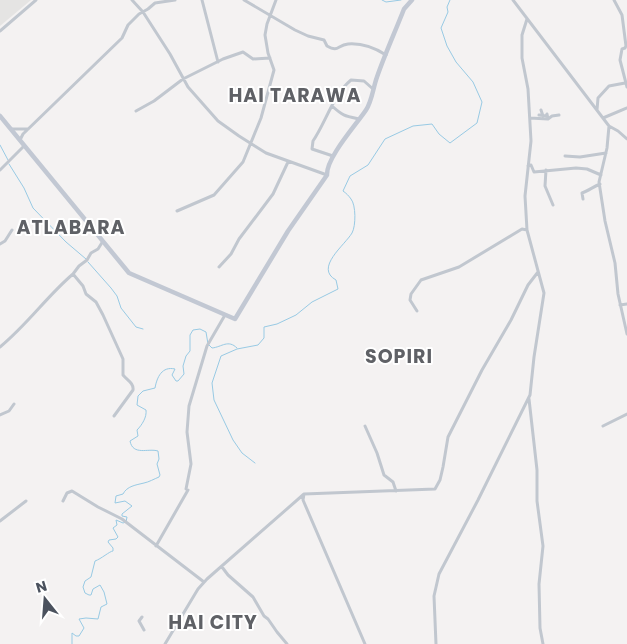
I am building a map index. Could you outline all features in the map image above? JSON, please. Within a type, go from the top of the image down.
[{"type":"street","points":[[0,31],[36,0]]},
{"type":"street","points":[[132,0],[143,12],[170,54],[183,79],[218,121],[270,155],[327,175]]},
{"type":"street","points":[[20,140],[23,134],[122,38],[128,25],[155,3],[175,0]]},
{"type":"street","points":[[202,0],[218,62]]},
{"type":"street","points":[[244,0],[284,24],[308,36],[324,40],[327,46],[333,50],[347,44],[362,45],[379,50],[386,55]]},
{"type":"street","points":[[176,211],[202,201],[218,191],[243,162],[252,144],[274,70],[265,35],[270,14],[276,0]]},
{"type":"street","points":[[1,119],[129,273],[235,319],[288,231],[327,175],[326,169],[333,156],[367,110],[373,89],[404,9],[412,0]]},
{"type":"street","points":[[512,0],[609,126],[627,139]]},
{"type":"street","points":[[614,0],[622,15],[626,48],[622,49],[620,56],[627,87]]},
{"type":"street","points":[[527,20],[522,35],[522,58],[528,89],[531,141],[525,196],[527,230],[544,293],[529,399],[537,470],[537,501],[543,546],[539,584],[540,628],[543,644]]},
{"type":"street","points":[[136,111],[183,79],[232,55],[243,52],[253,59],[270,58]]},
{"type":"street","points":[[333,156],[312,149],[313,141],[332,106],[346,83],[351,80],[364,81],[373,89]]},
{"type":"street","points":[[597,110],[598,98],[609,86],[625,83]]},
{"type":"street","points":[[332,106],[340,114],[349,118],[359,119]]},
{"type":"street","points":[[603,118],[627,108]]},
{"type":"street","points":[[541,110],[545,116]]},
{"type":"street","points":[[530,118],[543,120],[545,116],[559,115]]},
{"type":"street","points":[[609,126],[600,184],[605,221],[615,263],[620,305],[627,334]]},
{"type":"street","points":[[11,129],[26,130],[30,128]]},
{"type":"street","points":[[0,170],[24,145]]},
{"type":"street","points":[[565,156],[580,157],[606,152]]},
{"type":"street","points":[[219,267],[231,254],[239,239],[273,194],[288,162]]},
{"type":"street","points":[[528,166],[532,165],[534,172],[576,168],[587,169],[601,175]]},
{"type":"street","points":[[546,170],[545,186],[553,205]]},
{"type":"street","points":[[583,199],[582,193],[586,193],[590,188],[600,184]]},
{"type":"street","points":[[418,310],[410,300],[411,294],[421,280],[459,267],[522,229],[527,230]]},
{"type":"street","points":[[0,244],[5,241],[12,230]]},
{"type":"street","points":[[0,347],[26,325],[48,297],[87,260],[103,241]]},
{"type":"street","points":[[165,644],[204,582],[304,494],[435,489],[443,467],[448,437],[528,285],[538,272]]},
{"type":"street","points":[[73,274],[83,286],[86,294],[98,305],[123,359],[123,375],[130,380],[133,387],[114,416]]},
{"type":"street","points":[[620,305],[627,304]]},
{"type":"street","points":[[156,546],[188,490],[187,483],[191,464],[187,432],[189,406],[207,345],[225,315]]},
{"type":"street","points":[[436,644],[434,596],[439,574],[529,399]]},
{"type":"street","points":[[0,415],[9,411],[14,404]]},
{"type":"street","points":[[603,426],[627,414]]},
{"type":"street","points":[[365,426],[384,475],[393,482],[396,491]]},
{"type":"street","points":[[63,500],[72,491],[122,519],[204,582]]},
{"type":"street","points":[[304,494],[303,500],[365,644]]},
{"type":"street","points":[[0,521],[26,501]]},
{"type":"street","points":[[222,567],[253,598],[264,616],[287,644]]},
{"type":"street","points":[[142,617],[139,621],[144,630]]},
{"type":"shaded area","points":[[0,0],[31,0],[0,26]]},
{"type":"waterway","points":[[382,0],[386,2],[401,0]]},
{"type":"waterway","points":[[255,463],[242,453],[233,440],[214,400],[212,383],[221,356],[237,349],[258,345],[264,338],[264,327],[277,324],[296,315],[312,302],[338,289],[336,280],[330,275],[328,269],[333,256],[352,233],[355,221],[353,202],[343,191],[350,176],[368,165],[385,139],[413,126],[432,124],[439,134],[450,143],[477,123],[482,102],[473,82],[456,62],[447,46],[441,28],[448,12],[447,7],[450,0]]},
{"type":"waterway","points":[[0,145],[8,160]]},
{"type":"waterway","points":[[9,164],[24,188],[33,208],[66,242],[86,259]]},
{"type":"waterway","points":[[88,262],[117,296],[121,308],[136,327],[143,329]]},
{"type":"waterway","points":[[72,644],[72,633],[79,636],[84,628],[79,619],[98,619],[101,607],[107,604],[100,585],[93,589],[91,595],[85,593],[83,587],[85,581],[91,577],[95,561],[113,551],[108,542],[118,537],[113,528],[117,525],[116,520],[123,523],[126,522],[127,517],[122,516],[122,514],[132,506],[125,501],[115,503],[116,496],[123,494],[135,485],[150,481],[160,475],[157,464],[159,459],[158,451],[138,450],[132,446],[130,441],[138,436],[137,430],[146,415],[146,410],[137,405],[138,396],[143,391],[155,388],[159,376],[167,369],[175,369],[172,375],[176,381],[184,374],[183,366],[186,356],[190,351],[190,335],[193,330],[200,329],[206,332],[208,344],[212,348],[228,344],[234,345],[237,348]]},
{"type":"district","name":"HAI TARAWA","points":[[295,95]]},
{"type":"district","name":"ATLABARA","points":[[71,227]]},
{"type":"district","name":"SOPIRI","points":[[399,356]]},
{"type":"district","name":"HAI CITY","points":[[213,622]]}]
